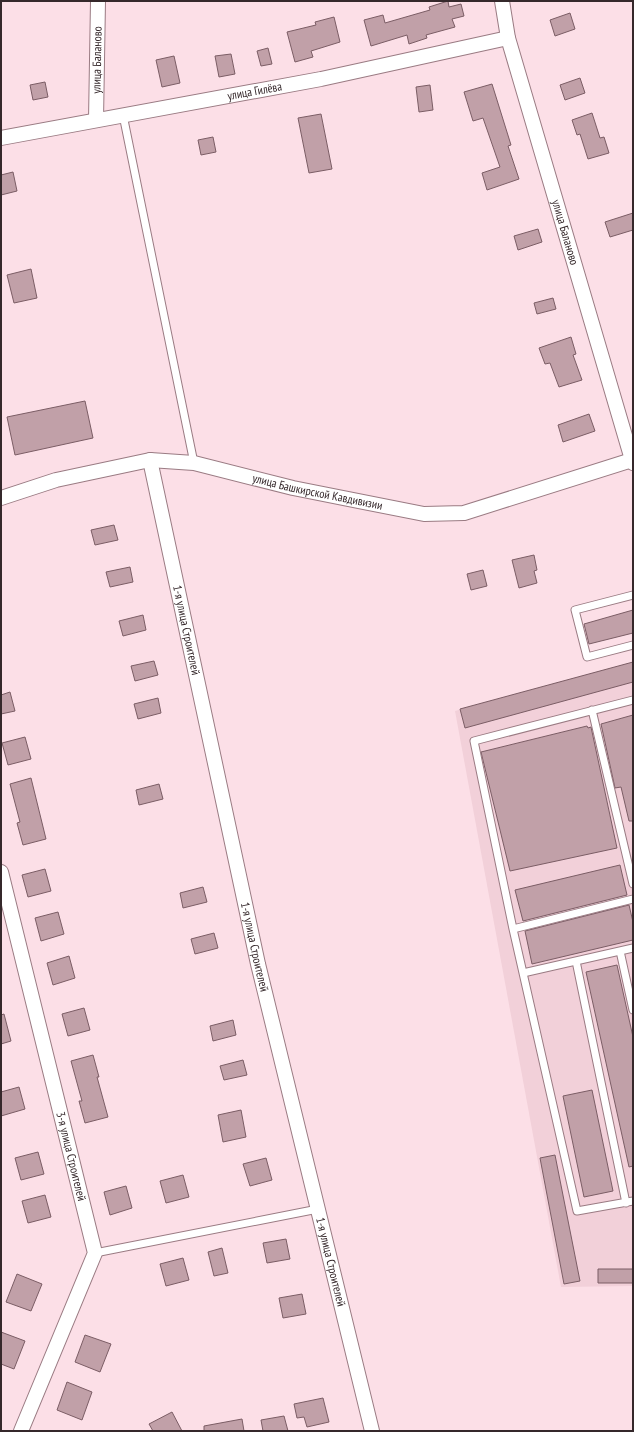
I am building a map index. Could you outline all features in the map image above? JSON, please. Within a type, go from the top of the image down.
[{"type":"street","name":"улица Баланово","points":[[96,120],[98,1]]},
{"type":"street","name":"улица Баланово","points":[[502,1],[508,38],[633,461]]},
{"type":"street","name":"улица Гилёва","points":[[1,138],[321,79],[508,38]]},
{"type":"street","name":"улица Башкирской Кавдивизии","points":[[1,498],[56,480],[150,460],[194,463],[293,488],[424,514],[464,513],[633,461]]},
{"type":"street","name":"1-я улица Строителей","points":[[150,460],[258,964],[372,1431]]},
{"type":"street","name":"3-я улица Строителей","points":[[1,872],[95,1253]]},
{"type":"street","points":[[21,1431],[95,1253]]},
{"type":"lane","points":[[123,116],[194,463]]},
{"type":"lane","points":[[633,595],[575,610],[587,657],[633,645]]},
{"type":"lane","points":[[576,961],[629,1202],[577,1211],[513,929],[474,741],[633,700]]},
{"type":"lane","points":[[592,710],[633,884]]},
{"type":"lane","points":[[513,929],[633,899]]},
{"type":"lane","points":[[523,973],[633,948]]},
{"type":"lane","points":[[620,950],[633,1010]]},
{"type":"lane","points":[[95,1253],[318,1209]]},
{"type":"shaded area","points":[[633,662],[633,1286],[561,1287],[455,711]]},
{"type":"building","points":[[448,1],[449,7],[461,4],[464,16],[452,19],[455,27],[426,35],[427,38],[409,44],[407,35],[371,46],[364,20],[383,15],[385,23],[430,10],[429,7]]},
{"type":"building","points":[[570,13],[575,29],[555,36],[550,20]]},
{"type":"building","points":[[334,17],[340,42],[311,51],[313,57],[295,62],[287,32],[316,25],[315,22]]},
{"type":"building","points":[[268,48],[272,64],[261,66],[257,51]]},
{"type":"building","points":[[231,54],[235,74],[219,77],[215,56]]},
{"type":"building","points":[[174,56],[180,83],[162,87],[156,60]]},
{"type":"building","points":[[580,78],[585,93],[565,100],[560,85]]},
{"type":"building","points":[[45,82],[48,97],[33,100],[30,85]]},
{"type":"building","points":[[492,84],[511,145],[508,146],[519,179],[487,190],[482,173],[500,167],[483,118],[473,121],[464,92]]},
{"type":"building","points":[[430,85],[433,110],[419,112],[416,87]]},
{"type":"building","points":[[592,113],[600,138],[604,137],[609,153],[588,159],[580,134],[577,135],[572,120]]},
{"type":"building","points":[[321,114],[332,169],[309,173],[298,118]]},
{"type":"building","points":[[213,137],[216,152],[201,155],[198,140]]},
{"type":"building","points":[[13,172],[17,191],[1,195],[1,175]]},
{"type":"building","points":[[633,213],[633,230],[610,237],[605,222]]},
{"type":"building","points":[[538,229],[542,242],[518,250],[514,236]]},
{"type":"building","points":[[31,269],[37,298],[14,303],[7,275]]},
{"type":"building","points":[[553,298],[556,309],[537,314],[534,303]]},
{"type":"building","points":[[571,337],[576,354],[573,355],[582,380],[559,387],[550,363],[545,364],[539,348]]},
{"type":"building","points":[[85,401],[93,438],[15,455],[7,417]]},
{"type":"building","points":[[589,414],[595,431],[563,442],[558,425]]},
{"type":"building","points":[[114,525],[118,540],[95,545],[91,530]]},
{"type":"building","points":[[534,555],[537,570],[534,571],[537,583],[519,588],[512,560]]},
{"type":"building","points":[[130,567],[133,582],[110,587],[106,572]]},
{"type":"building","points":[[483,570],[487,586],[471,590],[467,574]]},
{"type":"building","points":[[633,610],[633,633],[589,644],[584,624]]},
{"type":"building","points":[[143,615],[146,630],[123,636],[119,621]]},
{"type":"building","points":[[154,661],[158,675],[135,681],[131,666]]},
{"type":"building","points":[[633,662],[633,682],[465,728],[460,709]]},
{"type":"building","points":[[10,692],[15,711],[1,714],[1,695]]},
{"type":"building","points":[[158,698],[161,713],[138,719],[134,704]]},
{"type":"building","points":[[633,715],[633,821],[629,821],[621,787],[615,788],[601,724]]},
{"type":"building","points":[[587,726],[588,728],[591,727],[617,848],[510,871],[481,752]]},
{"type":"building","points":[[25,737],[31,759],[8,765],[2,743]]},
{"type":"building","points":[[31,778],[46,839],[23,845],[17,823],[20,822],[10,784]]},
{"type":"building","points":[[159,784],[163,799],[139,805],[136,790]]},
{"type":"building","points":[[620,865],[627,895],[523,921],[515,890]]},
{"type":"building","points":[[45,869],[51,891],[28,897],[22,875]]},
{"type":"building","points":[[203,887],[207,902],[183,908],[180,893]]},
{"type":"building","points":[[629,905],[633,922],[633,940],[532,964],[525,931]]},
{"type":"building","points":[[58,912],[64,934],[41,941],[35,918]]},
{"type":"building","points":[[214,933],[218,948],[195,954],[191,939]]},
{"type":"building","points":[[69,956],[75,978],[53,985],[47,963]]},
{"type":"building","points":[[617,965],[633,1037],[633,1166],[629,1167],[586,972]]},
{"type":"building","points":[[84,1008],[90,1030],[68,1036],[62,1014]]},
{"type":"building","points":[[4,1014],[11,1041],[1,1044],[1,1015]]},
{"type":"building","points":[[233,1020],[236,1035],[213,1041],[210,1026]]},
{"type":"building","points":[[93,1055],[99,1077],[97,1077],[108,1117],[85,1123],[79,1101],[82,1101],[71,1061]]},
{"type":"building","points":[[243,1060],[247,1075],[224,1080],[220,1066]]},
{"type":"building","points":[[19,1087],[25,1109],[1,1116],[1,1092]]},
{"type":"building","points":[[592,1090],[613,1191],[584,1197],[563,1096]]},
{"type":"building","points":[[241,1110],[246,1137],[223,1142],[218,1115]]},
{"type":"building","points":[[38,1152],[44,1174],[21,1180],[15,1158]]},
{"type":"building","points":[[555,1155],[580,1281],[564,1284],[540,1158]]},
{"type":"building","points":[[266,1158],[272,1180],[250,1186],[243,1164]]},
{"type":"building","points":[[183,1175],[189,1197],[166,1203],[160,1181]]},
{"type":"building","points":[[126,1186],[132,1208],[110,1215],[104,1192]]},
{"type":"building","points":[[45,1195],[51,1217],[28,1223],[22,1201]]},
{"type":"building","points":[[286,1239],[290,1259],[267,1263],[263,1243]]},
{"type":"building","points":[[222,1248],[228,1273],[214,1276],[208,1252]]},
{"type":"building","points":[[183,1258],[189,1280],[166,1286],[160,1264]]},
{"type":"building","points":[[598,1269],[633,1269],[633,1283],[598,1283]]},
{"type":"building","points":[[17,1274],[42,1284],[31,1311],[6,1302]]},
{"type":"building","points":[[302,1294],[306,1314],[283,1318],[279,1298]]},
{"type":"building","points":[[1,1332],[25,1341],[14,1369],[1,1364]]},
{"type":"building","points":[[85,1335],[111,1344],[100,1372],[75,1362]]},
{"type":"building","points":[[67,1382],[92,1392],[82,1420],[57,1410]]},
{"type":"building","points":[[323,1398],[329,1422],[307,1427],[304,1417],[297,1418],[294,1404]]},
{"type":"building","points":[[172,1412],[182,1431],[153,1431],[149,1424]]},
{"type":"building","points":[[284,1416],[288,1431],[263,1431],[261,1420]]},
{"type":"building","points":[[242,1419],[244,1431],[204,1431],[204,1426]]}]
